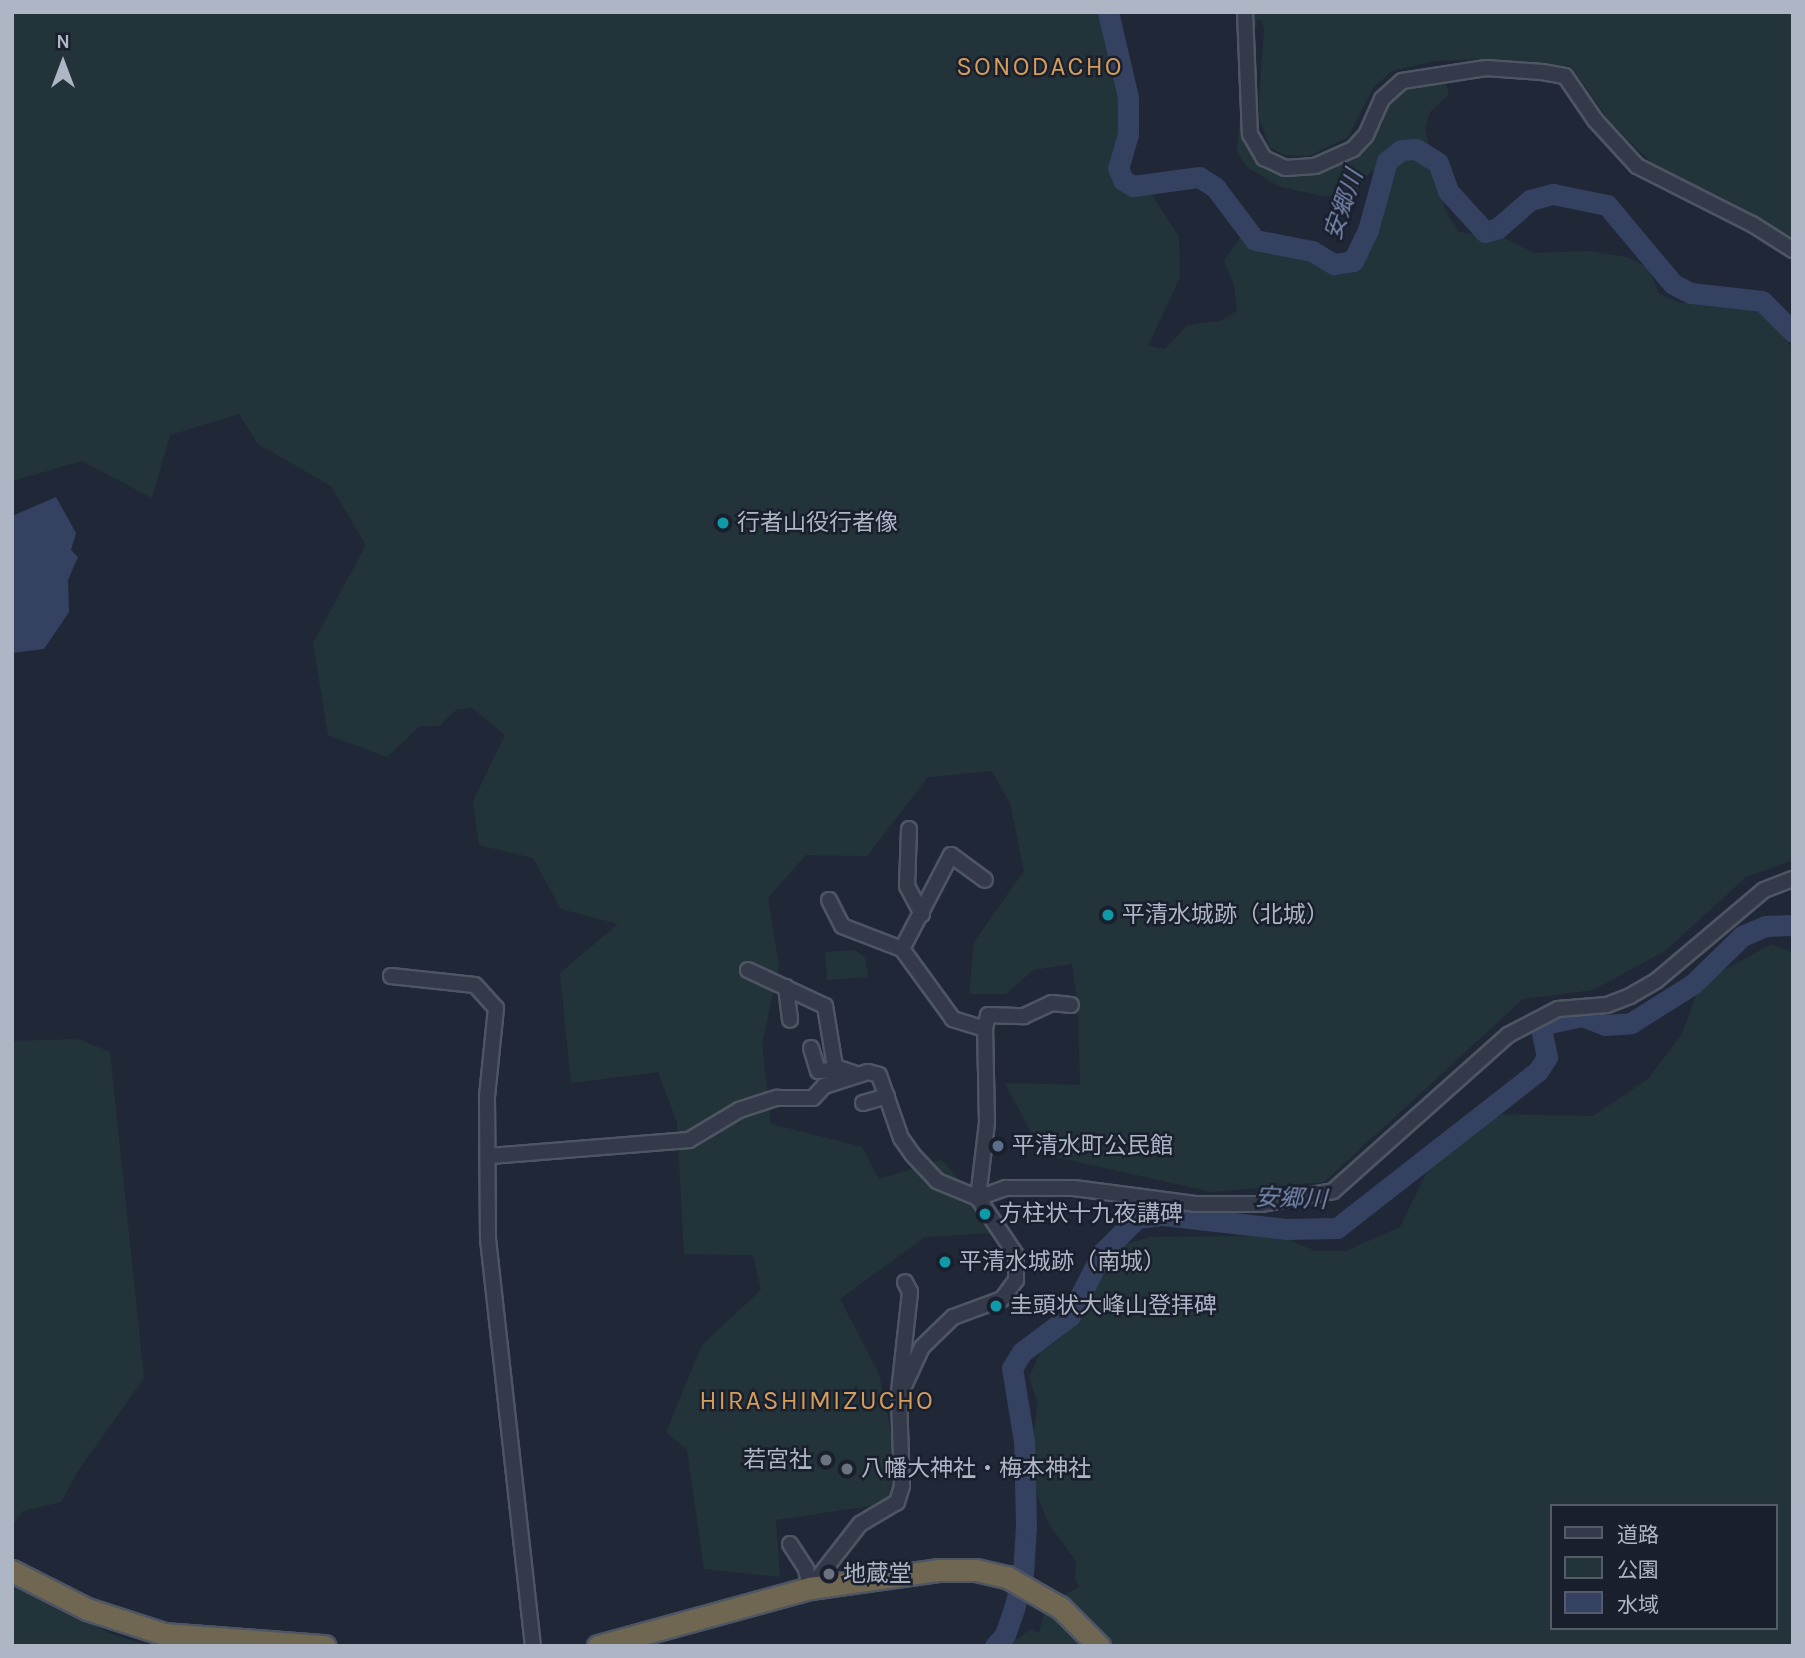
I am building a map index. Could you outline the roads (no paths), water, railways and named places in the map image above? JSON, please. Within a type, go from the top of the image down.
[{"type":"highway","points":[[598,1646],[810,1588],[938,1570],[976,1570],[1007,1577],[1058,1607],[1099,1646]]},
{"type":"highway","points":[[12,1571],[87,1609],[164,1634],[325,1646]]},
{"type":"street","points":[[1245,12],[1250,134],[1264,158],[1285,168],[1315,166],[1353,149],[1366,135],[1382,99],[1402,81],[1486,68],[1542,72],[1565,76],[1595,120],[1637,166],[1742,218],[1793,250]]},
{"type":"street","points":[[909,829],[906,886],[922,914]]},
{"type":"street","points":[[902,949],[951,855],[985,880]]},
{"type":"street","points":[[978,1198],[1006,1188],[1074,1188],[1195,1204],[1261,1204],[1333,1191],[1508,1035],[1558,1009],[1607,1005],[1630,996],[1656,981],[1764,890],[1793,878]]},
{"type":"street","points":[[829,900],[842,926],[902,949],[953,1018],[985,1029]]},
{"type":"street","points":[[748,970],[825,1006],[829,1054],[838,1070]]},
{"type":"street","points":[[391,976],[475,985],[496,1008],[487,1096],[491,1156],[488,1239],[533,1646]]},
{"type":"street","points":[[786,987],[790,1020]]},
{"type":"street","points":[[978,1198],[987,1122],[985,1029],[988,1016],[1024,1016],[1052,1003],[1071,1005]]},
{"type":"street","points":[[811,1048],[818,1071],[838,1070],[879,1075],[901,1138],[912,1154],[937,1181],[978,1198],[1016,1255],[1016,1280],[1002,1299],[953,1317],[922,1347],[899,1397]]},
{"type":"street","points":[[491,1156],[689,1140],[739,1110],[777,1098],[813,1098],[824,1086],[853,1073]]},
{"type":"street","points":[[863,1103],[887,1096]]},
{"type":"street","points":[[810,1588],[860,1524],[897,1502],[902,1486],[899,1397],[910,1292],[905,1282]]},
{"type":"street","points":[[790,1544],[806,1569],[810,1588]]},
{"type":"water","points":[[56,497],[76,533],[71,550],[78,557],[68,580],[69,612],[44,649],[12,653],[12,516]]},
{"type":"waterway","name":"安郷川","points":[[1108,12],[1128,97],[1128,134],[1118,168],[1123,180],[1133,186],[1199,177],[1215,187],[1255,240],[1312,251],[1334,264],[1353,261],[1368,230],[1387,161],[1401,150],[1416,149],[1438,163],[1448,191],[1485,232],[1498,228],[1530,200],[1553,194],[1607,205],[1673,284],[1691,293],[1762,301],[1793,332]]},
{"type":"waterway","name":"安郷川","points":[[995,1646],[1005,1635],[1014,1609],[1023,1574],[1026,1526],[1024,1441],[1012,1368],[1022,1352],[1070,1316],[1102,1253],[1137,1218],[1163,1215],[1285,1229],[1337,1228],[1538,1071],[1547,1057],[1540,1025],[1582,1016],[1605,1025],[1631,1023],[1693,984],[1742,936],[1765,926],[1793,925]]},
{"type":"place","name":"行者山役行者像","points":[[723,523]]},
{"type":"place","name":"平清水城跡（北城）","points":[[1108,915]]},
{"type":"place","name":"平清水町公民館","points":[[998,1146]]},
{"type":"place","name":"方柱状十九夜講碑","points":[[985,1214]]},
{"type":"place","name":"平清水城跡（南城）","points":[[945,1262]]},
{"type":"place","name":"圭頭状大峰山登拝碑","points":[[996,1306]]},
{"type":"place","name":"若宮社","points":[[826,1460]]},
{"type":"place","name":"八幡大神社・梅本神社","points":[[847,1469]]},
{"type":"place","name":"地蔵堂","points":[[829,1574]]},
{"type":"district","name":"SONODACHO","points":[[1040,67]]},
{"type":"district","name":"HIRASHIMIZUCHO","points":[[817,1401]]}]
